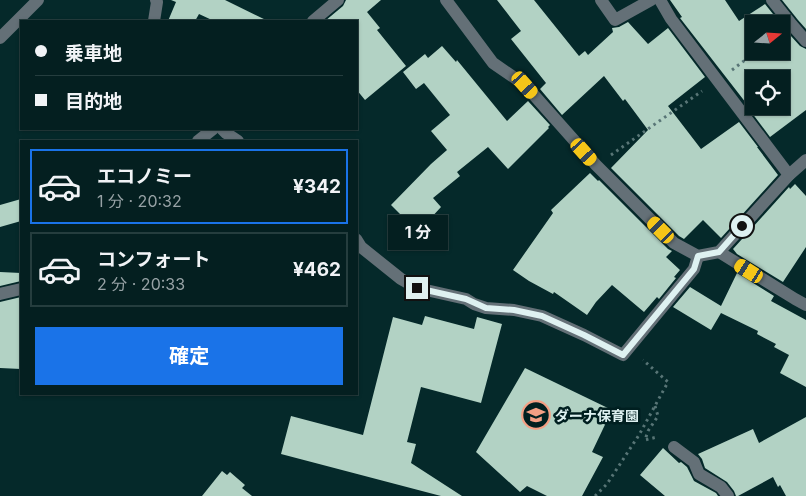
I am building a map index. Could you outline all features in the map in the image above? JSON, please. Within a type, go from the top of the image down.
[{"type":"street","points":[[0,38],[38,0]]},
{"type":"street","points":[[154,20],[156,0]]},
{"type":"street","points":[[314,20],[338,0]]},
{"type":"street","points":[[446,0],[493,63],[525,85],[596,165],[674,243],[698,256],[719,252],[789,175],[806,160]]},
{"type":"street","points":[[601,0],[615,20],[651,0]]},
{"type":"street","points":[[660,0],[671,19],[789,175]]},
{"type":"street","points":[[772,0],[806,41]]},
{"type":"street","points":[[199,140],[212,130]]},
{"type":"street","points":[[223,130],[236,140]]},
{"type":"street","points":[[358,242],[361,247],[400,279],[417,288],[466,299],[486,308],[514,310],[542,316],[623,355],[694,269],[698,256]]},
{"type":"street","points":[[719,252],[806,305]]},
{"type":"street","points":[[0,294],[20,289]]},
{"type":"street","points":[[674,446],[694,462],[699,474],[721,487],[728,496]]},
{"type":"path","points":[[596,165],[745,60]]},
{"type":"path","points":[[595,496],[607,484],[639,434],[668,382],[643,360],[623,355]]},
{"type":"path","points":[[655,405],[658,416],[648,431],[645,440],[660,435],[674,446]]},
{"type":"building","points":[[171,0],[225,0],[266,20],[212,20],[199,14],[196,20],[168,20],[176,2]]},
{"type":"building","points":[[346,0],[381,0],[367,12],[380,28],[377,30],[406,66],[365,100],[358,91],[358,20],[326,20],[343,6]]},
{"type":"building","points":[[497,0],[534,0],[579,56],[585,51],[588,55],[613,32],[612,28],[619,27],[628,22],[648,44],[668,28],[705,77],[668,106],[701,149],[739,122],[778,175],[721,238],[703,220],[684,239],[679,236],[611,168],[648,130],[625,99],[623,101],[604,76],[562,115],[540,89],[546,83],[511,39],[521,31]]},
{"type":"building","points":[[670,0],[725,0],[739,21],[745,17],[745,60],[790,60],[790,35],[800,46],[806,49],[806,110],[770,137],[754,115],[790,115],[790,70],[745,70],[745,102],[680,18],[682,17]]},
{"type":"building","points":[[782,0],[806,0],[806,29],[798,20]]},
{"type":"building","points":[[765,4],[774,15],[748,15]]},
{"type":"building","points":[[442,46],[456,62],[457,60],[507,121],[528,101],[550,125],[508,169],[488,147],[457,172],[460,176],[433,198],[441,207],[418,232],[391,205],[447,150],[431,131],[450,115],[424,83],[416,89],[403,72],[425,54],[428,58]]},
{"type":"building","points":[[590,173],[672,251],[666,257],[680,270],[659,299],[657,297],[644,312],[612,285],[587,315],[554,292],[553,294],[513,270],[553,213],[551,210]]},
{"type":"building","points":[[795,184],[806,196],[806,247],[783,282],[737,254],[733,249],[789,187],[790,189]]},
{"type":"building","points":[[20,199],[20,221],[0,227],[0,205]]},
{"type":"building","points":[[0,272],[20,273],[20,281],[0,286]]},
{"type":"building","points":[[737,273],[774,296],[771,301],[806,320],[806,387],[780,373],[789,355],[774,347],[776,344],[757,334],[758,331],[721,313],[711,330],[673,307],[690,287],[721,306]]},
{"type":"building","points":[[20,297],[20,369],[0,368],[0,302]]},
{"type":"building","points":[[425,316],[474,329],[477,317],[502,324],[481,403],[421,387],[407,442],[416,444],[411,463],[462,496],[441,496],[281,454],[291,416],[363,435],[393,317],[422,325]]},
{"type":"building","points":[[525,368],[612,410],[592,452],[603,457],[582,496],[547,496],[527,486],[520,492],[476,452]]},
{"type":"building","points":[[806,417],[806,496],[786,496],[780,485],[778,487],[773,477],[736,496],[727,482],[705,468],[698,454],[753,429],[759,443]]},
{"type":"building","points":[[663,448],[679,463],[681,462],[687,467],[694,481],[718,496],[665,496],[640,475]]},
{"type":"building","points":[[222,471],[227,475],[230,472],[245,485],[242,488],[252,496],[202,496]]},
{"type":"place","name":"ダーナ保育園","points":[[536,415]]},
{"type":"route","points":[[417,288],[466,299],[486,308],[514,310],[542,316],[623,355],[694,269],[698,256],[719,252],[742,226]]}]
